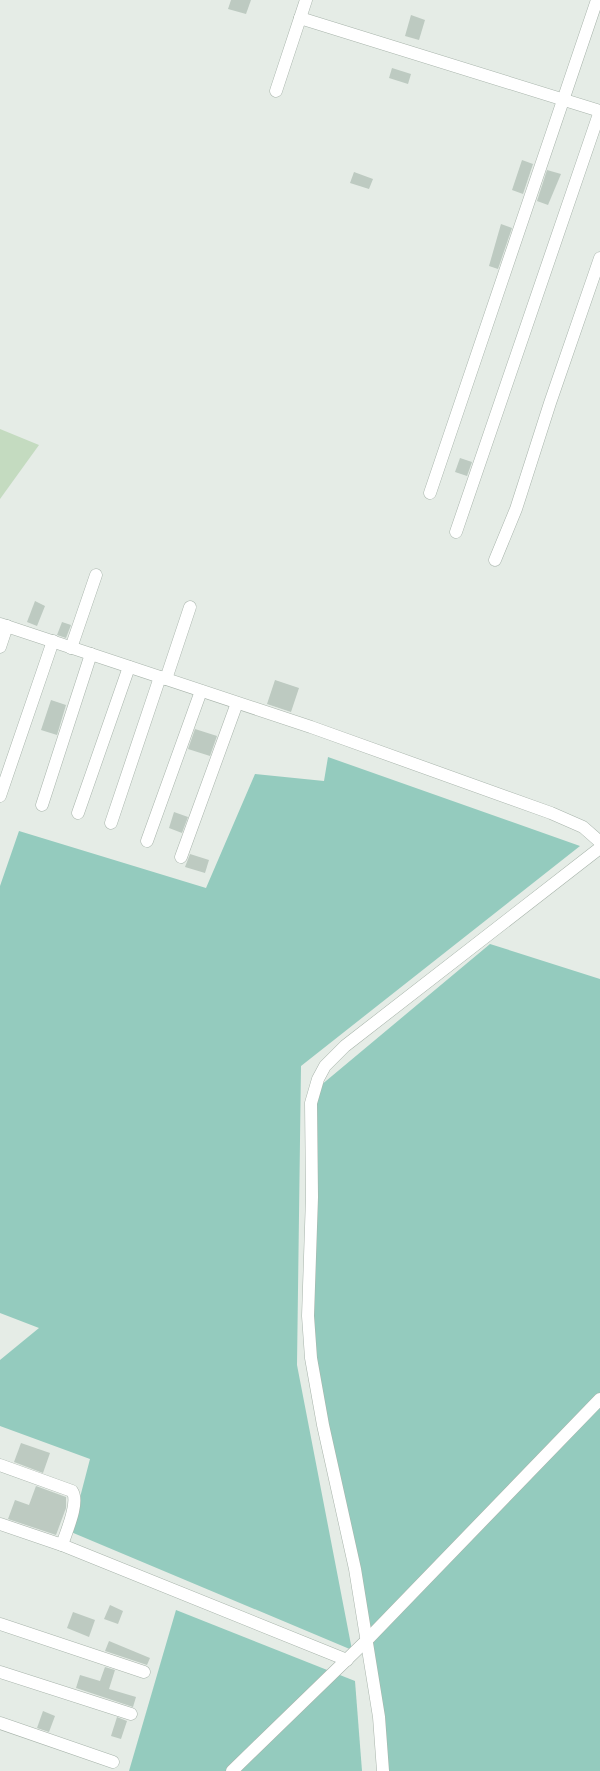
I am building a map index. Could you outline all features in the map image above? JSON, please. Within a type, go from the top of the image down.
[{"type":"street","points":[[276,92],[306,0]]},
{"type":"street","points":[[430,493],[597,0]]},
{"type":"street","points":[[300,18],[600,111],[456,532]]},
{"type":"street","points":[[495,560],[516,509],[550,403],[600,258]]},
{"type":"street","points":[[71,648],[96,575]]},
{"type":"street","points":[[111,823],[190,607]]},
{"type":"street","points":[[0,647],[4,625],[237,703],[551,813],[583,827],[600,842]]},
{"type":"street","points":[[0,796],[53,641]]},
{"type":"street","points":[[42,805],[91,654]]},
{"type":"street","points":[[78,814],[129,667]]},
{"type":"street","points":[[146,841],[201,691]]},
{"type":"street","points":[[181,857],[237,703]]},
{"type":"street","points":[[383,1771],[379,1717],[355,1569],[323,1425],[310,1358],[308,1316],[312,1197],[310,1116],[312,1097],[318,1079],[325,1066],[345,1046],[600,848]]},
{"type":"street","points":[[232,1771],[367,1640],[600,1399]]},
{"type":"street","points":[[0,1465],[72,1491],[74,1494],[74,1506],[62,1545]]},
{"type":"street","points":[[0,1524],[62,1545],[347,1660]]},
{"type":"street","points":[[0,1624],[144,1672]]},
{"type":"street","points":[[0,1672],[131,1714]]},
{"type":"street","points":[[0,1723],[113,1762]]},
{"type":"shaded area","points":[[0,429],[39,445],[0,499]]},
{"type":"shaded area","points":[[328,757],[580,846],[301,1066],[297,1365],[352,1650],[71,1532],[90,1459],[0,1426],[0,1360],[39,1328],[0,1313],[0,886],[19,831],[206,888],[255,774],[324,781]]},
{"type":"shaded area","points":[[490,944],[600,979],[600,1771],[383,1771],[381,1747],[311,1358],[314,1091]]},
{"type":"shaded area","points":[[176,1610],[355,1681],[362,1771],[129,1771]]},
{"type":"building","points":[[231,0],[251,0],[246,14],[228,9]]},
{"type":"building","points":[[411,15],[425,20],[419,40],[405,36]]},
{"type":"building","points":[[392,68],[411,74],[408,84],[389,78]]},
{"type":"building","points":[[522,160],[533,164],[523,194],[512,190]]},
{"type":"building","points":[[547,170],[561,174],[548,205],[537,201]]},
{"type":"building","points":[[354,172],[373,179],[369,189],[350,183]]},
{"type":"building","points":[[501,224],[512,228],[498,269],[489,266]]},
{"type":"building","points":[[460,458],[472,462],[467,476],[455,472]]},
{"type":"building","points":[[35,601],[45,606],[37,626],[27,622]]},
{"type":"building","points":[[62,622],[71,625],[66,638],[57,635]]},
{"type":"building","points":[[275,680],[299,688],[291,712],[267,704]]},
{"type":"building","points":[[51,700],[66,705],[57,735],[41,730]]},
{"type":"building","points":[[195,729],[217,736],[210,756],[188,749]]},
{"type":"building","points":[[174,812],[188,817],[182,833],[169,828]]},
{"type":"building","points":[[190,854],[209,860],[205,873],[185,867]]},
{"type":"building","points":[[21,1443],[50,1453],[43,1473],[14,1462]]},
{"type":"building","points":[[36,1486],[66,1497],[66,1508],[56,1535],[8,1519],[15,1500],[29,1505]]},
{"type":"building","points":[[110,1605],[123,1611],[118,1624],[104,1619]]},
{"type":"building","points":[[73,1612],[95,1620],[89,1637],[67,1628]]},
{"type":"building","points":[[109,1641],[150,1658],[147,1665],[105,1651]]},
{"type":"building","points":[[105,1667],[115,1670],[109,1689],[136,1697],[133,1707],[76,1688],[80,1675],[100,1681]]},
{"type":"building","points":[[43,1711],[55,1716],[49,1732],[37,1728]]},
{"type":"building","points":[[117,1717],[127,1721],[121,1739],[111,1736]]}]
